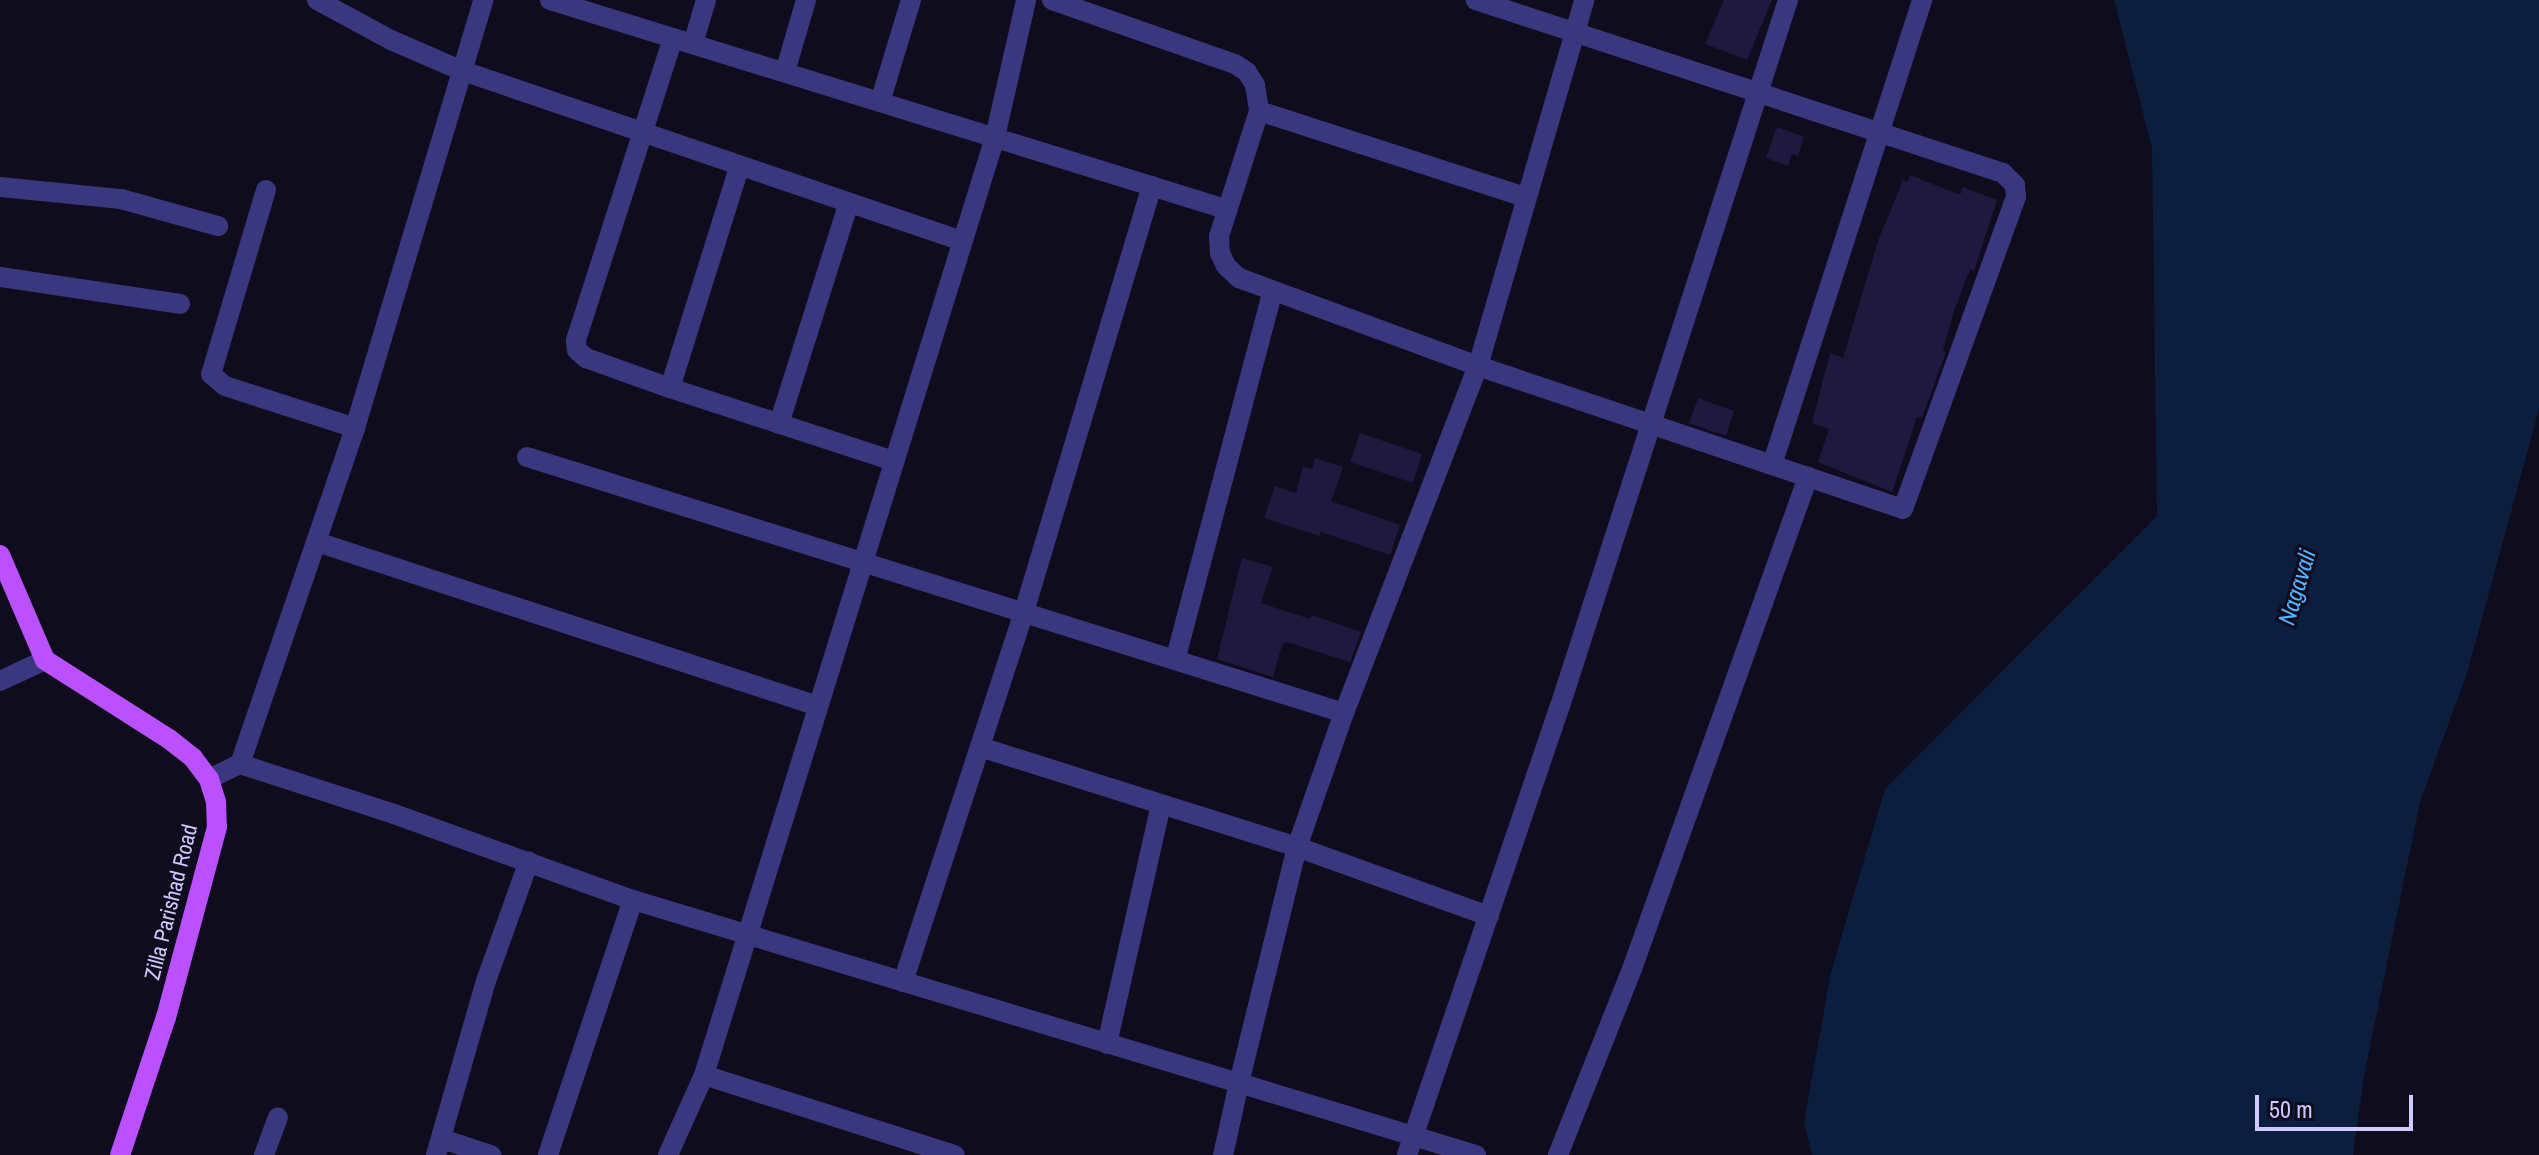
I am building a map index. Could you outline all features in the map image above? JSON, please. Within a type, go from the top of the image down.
[{"type":"main road","points":[[0,555],[45,660],[169,739],[193,758],[209,779]]},
{"type":"main road","name":"Zilla Parishad Road","points":[[120,1155],[166,1017],[217,827],[216,802],[209,779]]},
{"type":"street","points":[[317,0],[391,40],[460,70],[642,135],[962,241]]},
{"type":"street","points":[[240,764],[355,428],[483,0]]},
{"type":"street","points":[[550,0],[584,5],[673,38],[1225,209]]},
{"type":"street","points":[[693,44],[706,0]]},
{"type":"street","points":[[785,72],[806,0]]},
{"type":"street","points":[[880,102],[911,0]]},
{"type":"street","points":[[668,1155],[704,1075],[863,563],[995,137],[1026,0]]},
{"type":"street","points":[[1052,0],[1235,64],[1247,72],[1255,85],[1259,111],[1225,209],[1219,236],[1220,253],[1226,266],[1239,278],[1478,366],[1903,509],[2016,197],[2015,185],[2003,173],[1476,0]]},
{"type":"street","points":[[1223,1155],[1297,847],[1344,713],[1478,366],[1584,0]]},
{"type":"street","points":[[1411,1146],[1652,425],[1756,90],[1788,0]]},
{"type":"street","points":[[1772,465],[1922,0]]},
{"type":"street","points":[[673,38],[576,341],[577,350],[586,358],[670,388],[894,461]]},
{"type":"street","points":[[1259,111],[1526,197]]},
{"type":"street","points":[[670,388],[739,168]]},
{"type":"street","points":[[903,982],[1024,612],[1152,186]]},
{"type":"street","points":[[0,187],[121,199],[218,226]]},
{"type":"street","points":[[266,190],[211,374],[225,386],[355,428]]},
{"type":"street","points":[[779,424],[848,205]]},
{"type":"street","points":[[0,277],[180,304]]},
{"type":"street","points":[[1176,657],[1273,291]]},
{"type":"street","points":[[527,457],[1176,657],[1344,713]]},
{"type":"street","points":[[1558,1155],[1632,969],[1808,477]]},
{"type":"street","points":[[317,542],[818,706]]},
{"type":"street","points":[[0,681],[45,660]]},
{"type":"street","points":[[980,747],[1297,847],[1489,916]]},
{"type":"street","points":[[209,779],[240,764],[529,861],[633,900],[1239,1083],[1411,1146],[1476,1155]]},
{"type":"street","points":[[1107,1044],[1161,805]]},
{"type":"street","points":[[491,1155],[439,1147],[486,981],[529,861]]},
{"type":"street","points":[[548,1155],[633,900]]},
{"type":"street","points":[[704,1075],[955,1155]]},
{"type":"street","points":[[264,1155],[278,1117]]},
{"type":"water","name":"Nagavali","points":[[2114,0],[2539,0],[2539,409],[2468,670],[2420,802],[2364,1076],[2353,1155],[1812,1155],[1804,1122],[1831,972],[1885,789],[2157,516],[2152,148]]},
{"type":"building","points":[[1724,0],[1772,0],[1747,60],[1705,44]]},
{"type":"building","points":[[1777,127],[1804,137],[1798,156],[1792,154],[1788,166],[1766,158]]},
{"type":"building","points":[[1910,175],[1960,195],[1963,187],[1997,200],[1974,271],[1970,269],[1954,311],[1943,350],[1946,352],[1922,418],[1917,417],[1892,492],[1818,462],[1829,429],[1812,423],[1830,353],[1843,358],[1878,241],[1903,180],[1907,182]]},
{"type":"building","points":[[1698,398],[1734,411],[1726,436],[1689,423]]},
{"type":"building","points":[[1360,433],[1422,454],[1413,483],[1350,462]]},
{"type":"building","points":[[1315,458],[1343,467],[1331,501],[1400,525],[1390,555],[1321,532],[1319,536],[1264,518],[1275,486],[1296,493],[1303,467],[1312,469]]},
{"type":"building","points":[[1242,558],[1273,567],[1261,603],[1310,619],[1312,615],[1361,632],[1350,662],[1287,642],[1282,645],[1273,677],[1217,659]]}]
